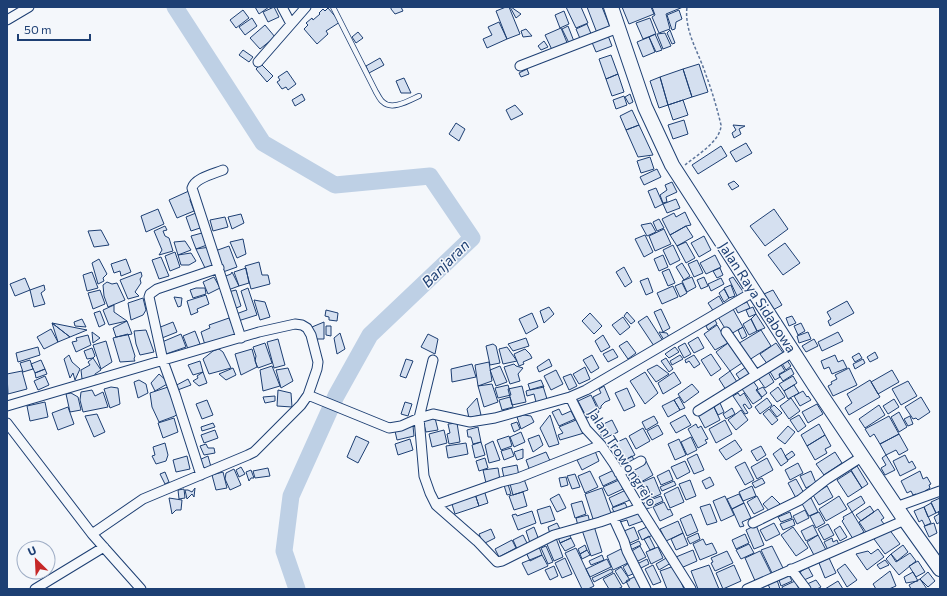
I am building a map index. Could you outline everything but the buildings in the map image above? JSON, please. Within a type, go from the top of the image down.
[{"type":"highway","name":"Jalan Raya Sidabowa","points":[[610,7],[645,107],[662,146],[676,172],[904,520],[940,569]]},
{"type":"street","points":[[7,20],[29,7]]},
{"type":"street","points":[[282,7],[291,24]]},
{"type":"street","points":[[258,62],[306,7]]},
{"type":"street","points":[[520,66],[618,28]]},
{"type":"street","points":[[223,170],[193,183],[192,188],[241,338]]},
{"type":"street","points":[[201,475],[163,361],[149,302],[150,294],[157,289],[219,268]]},
{"type":"street","name":"Jalan Trowongrejo","points":[[691,589],[601,445],[586,429],[570,397],[586,390],[754,291]]},
{"type":"street","points":[[7,406],[259,332],[295,324],[302,325],[307,328],[311,335],[318,362],[312,396],[254,452],[143,499],[92,534]]},
{"type":"street","points":[[726,332],[756,375]]},
{"type":"street","points":[[698,411],[793,352]]},
{"type":"street","points":[[433,360],[419,418],[424,476],[436,504],[477,541],[496,562],[500,562],[554,535],[640,508]]},
{"type":"street","points":[[312,396],[389,428],[401,426],[433,414],[470,422],[510,415],[570,397]]},
{"type":"street","points":[[7,423],[92,534],[141,589]]},
{"type":"street","points":[[436,504],[501,482],[518,478],[601,445]]},
{"type":"street","points":[[753,523],[800,500],[827,479],[863,456]]},
{"type":"street","points":[[619,473],[641,461]]},
{"type":"street","points":[[896,507],[940,491]]},
{"type":"street","points":[[613,517],[627,551],[646,589]]},
{"type":"street","points":[[747,589],[904,520]]},
{"type":"street","points":[[35,589],[104,547]]},
{"type":"street","points":[[792,569],[806,589]]},
{"type":"lane","points":[[333,7],[382,102],[388,105],[393,105],[419,96]]},
{"type":"path","points":[[676,172],[718,137],[721,130],[720,119],[707,75],[689,28],[686,13],[687,7]]},
{"type":"waterway","name":"Banjaran","points":[[175,7],[263,143],[335,185],[430,176],[472,238],[370,335],[336,396],[291,496],[284,551],[297,589]]}]
